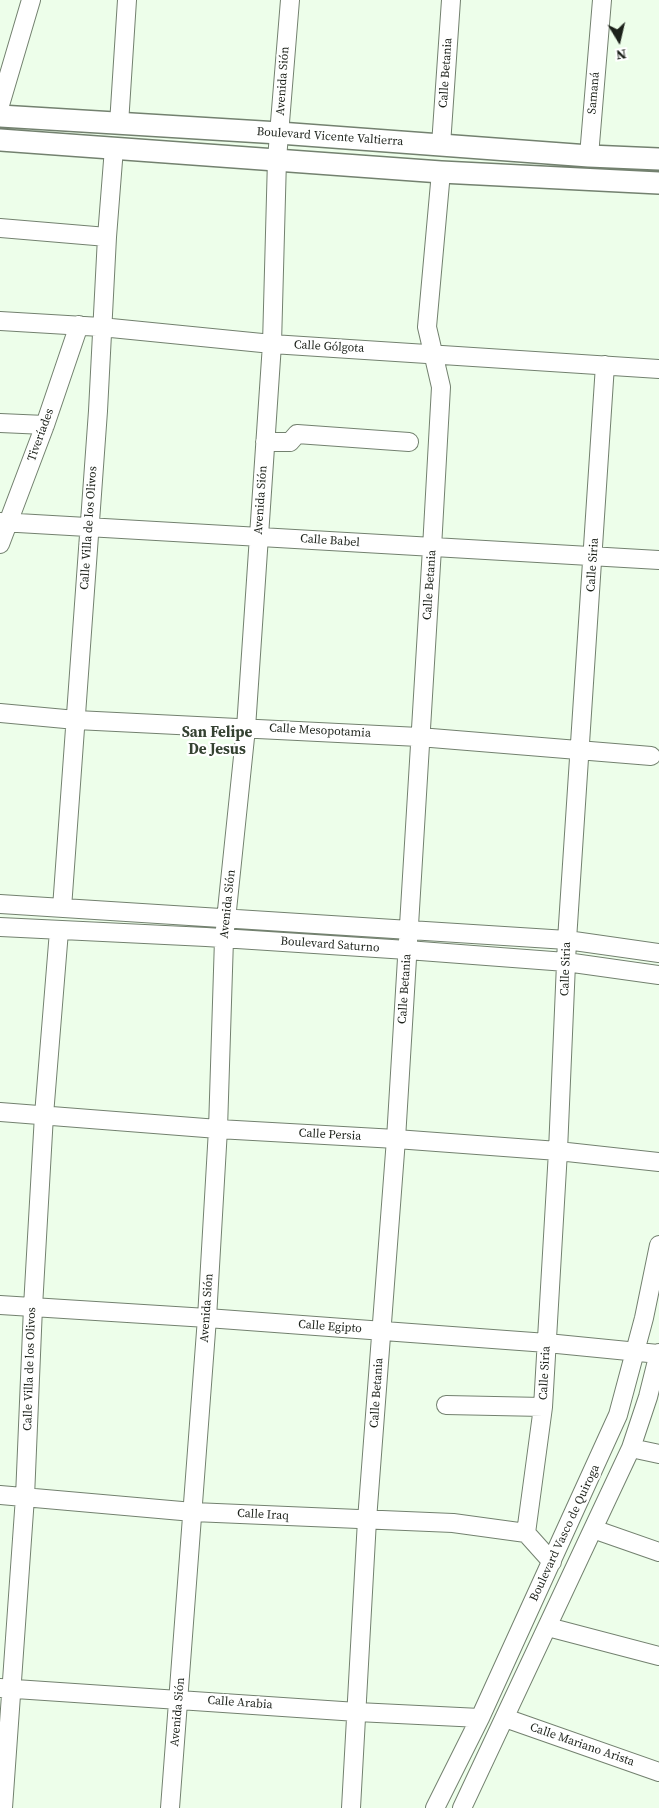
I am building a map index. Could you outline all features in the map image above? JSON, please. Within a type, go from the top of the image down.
[{"type":"main road","name":"Boulevard Vicente Valtierra","points":[[0,116],[279,133],[589,156],[659,159]]},
{"type":"main road","points":[[0,140],[441,172],[659,183]]},
{"type":"street","points":[[0,105],[31,0]]},
{"type":"street","points":[[119,124],[127,0]]},
{"type":"street","name":"Avenida Sión","points":[[170,1808],[218,1129],[224,939],[246,728],[266,442],[272,344],[277,159],[290,0]]},
{"type":"street","name":"Calle Betania","points":[[441,145],[451,0]]},
{"type":"street","name":"Samaná","points":[[589,156],[602,0]]},
{"type":"street","name":"Calle Villa de los Olivos","points":[[62,908],[98,411],[107,237],[114,148]]},
{"type":"street","name":"Calle Betania","points":[[351,1808],[367,1520],[410,929],[441,387],[428,327],[441,172]]},
{"type":"street","points":[[0,228],[107,237]]},
{"type":"street","name":"Calle Gólgota","points":[[0,321],[102,327],[272,344],[659,369]]},
{"type":"street","name":"Tiveríades","points":[[0,544],[4,522],[45,425],[79,326]]},
{"type":"street","name":"Calle Siria","points":[[526,1533],[543,1407],[558,1152],[567,940],[606,365]]},
{"type":"street","points":[[0,423],[45,425]]},
{"type":"street","points":[[266,442],[290,442],[297,434],[409,442]]},
{"type":"street","name":"Calle Babel","points":[[4,522],[659,560]]},
{"type":"street","name":"Calle Mesopotamia","points":[[0,713],[76,720],[420,737],[651,756]]},
{"type":"street","name":"Boulevard Saturno","points":[[0,904],[567,940],[659,953]]},
{"type":"street","name":"Boulevard Saturno","points":[[0,927],[407,950],[566,962],[659,975]]},
{"type":"street","name":"Calle Villa de los Olivos","points":[[3,1808],[6,1688],[25,1497],[44,1115],[59,930]]},
{"type":"street","name":"Calle Persia","points":[[0,1112],[218,1129],[396,1139],[659,1162]]},
{"type":"street","name":"Boulevard Vasco de Quiroga","points":[[435,1808],[480,1718],[618,1415],[635,1351],[659,1245]]},
{"type":"street","name":"Calle Egipto","points":[[0,1305],[547,1343],[659,1354]]},
{"type":"street","name":"Boulevard Vasco de Quiroga","points":[[462,1808],[631,1448],[648,1397],[659,1354]]},
{"type":"street","points":[[446,1405],[543,1407]]},
{"type":"street","points":[[631,1448],[659,1454]]},
{"type":"street","name":"Calle Iraq","points":[[0,1495],[192,1512],[453,1523],[526,1533]]},
{"type":"street","points":[[593,1529],[659,1552]]},
{"type":"street","points":[[526,1533],[552,1562]]},
{"type":"street","points":[[548,1627],[659,1656]]},
{"type":"street","name":"Calle Arabia","points":[[6,1688],[357,1712],[480,1718]]},
{"type":"street","name":"Calle Mariano Arista","points":[[505,1718],[659,1772]]},
{"type":"district","name":"San Felipe De Jesus","points":[[217,742]]}]
